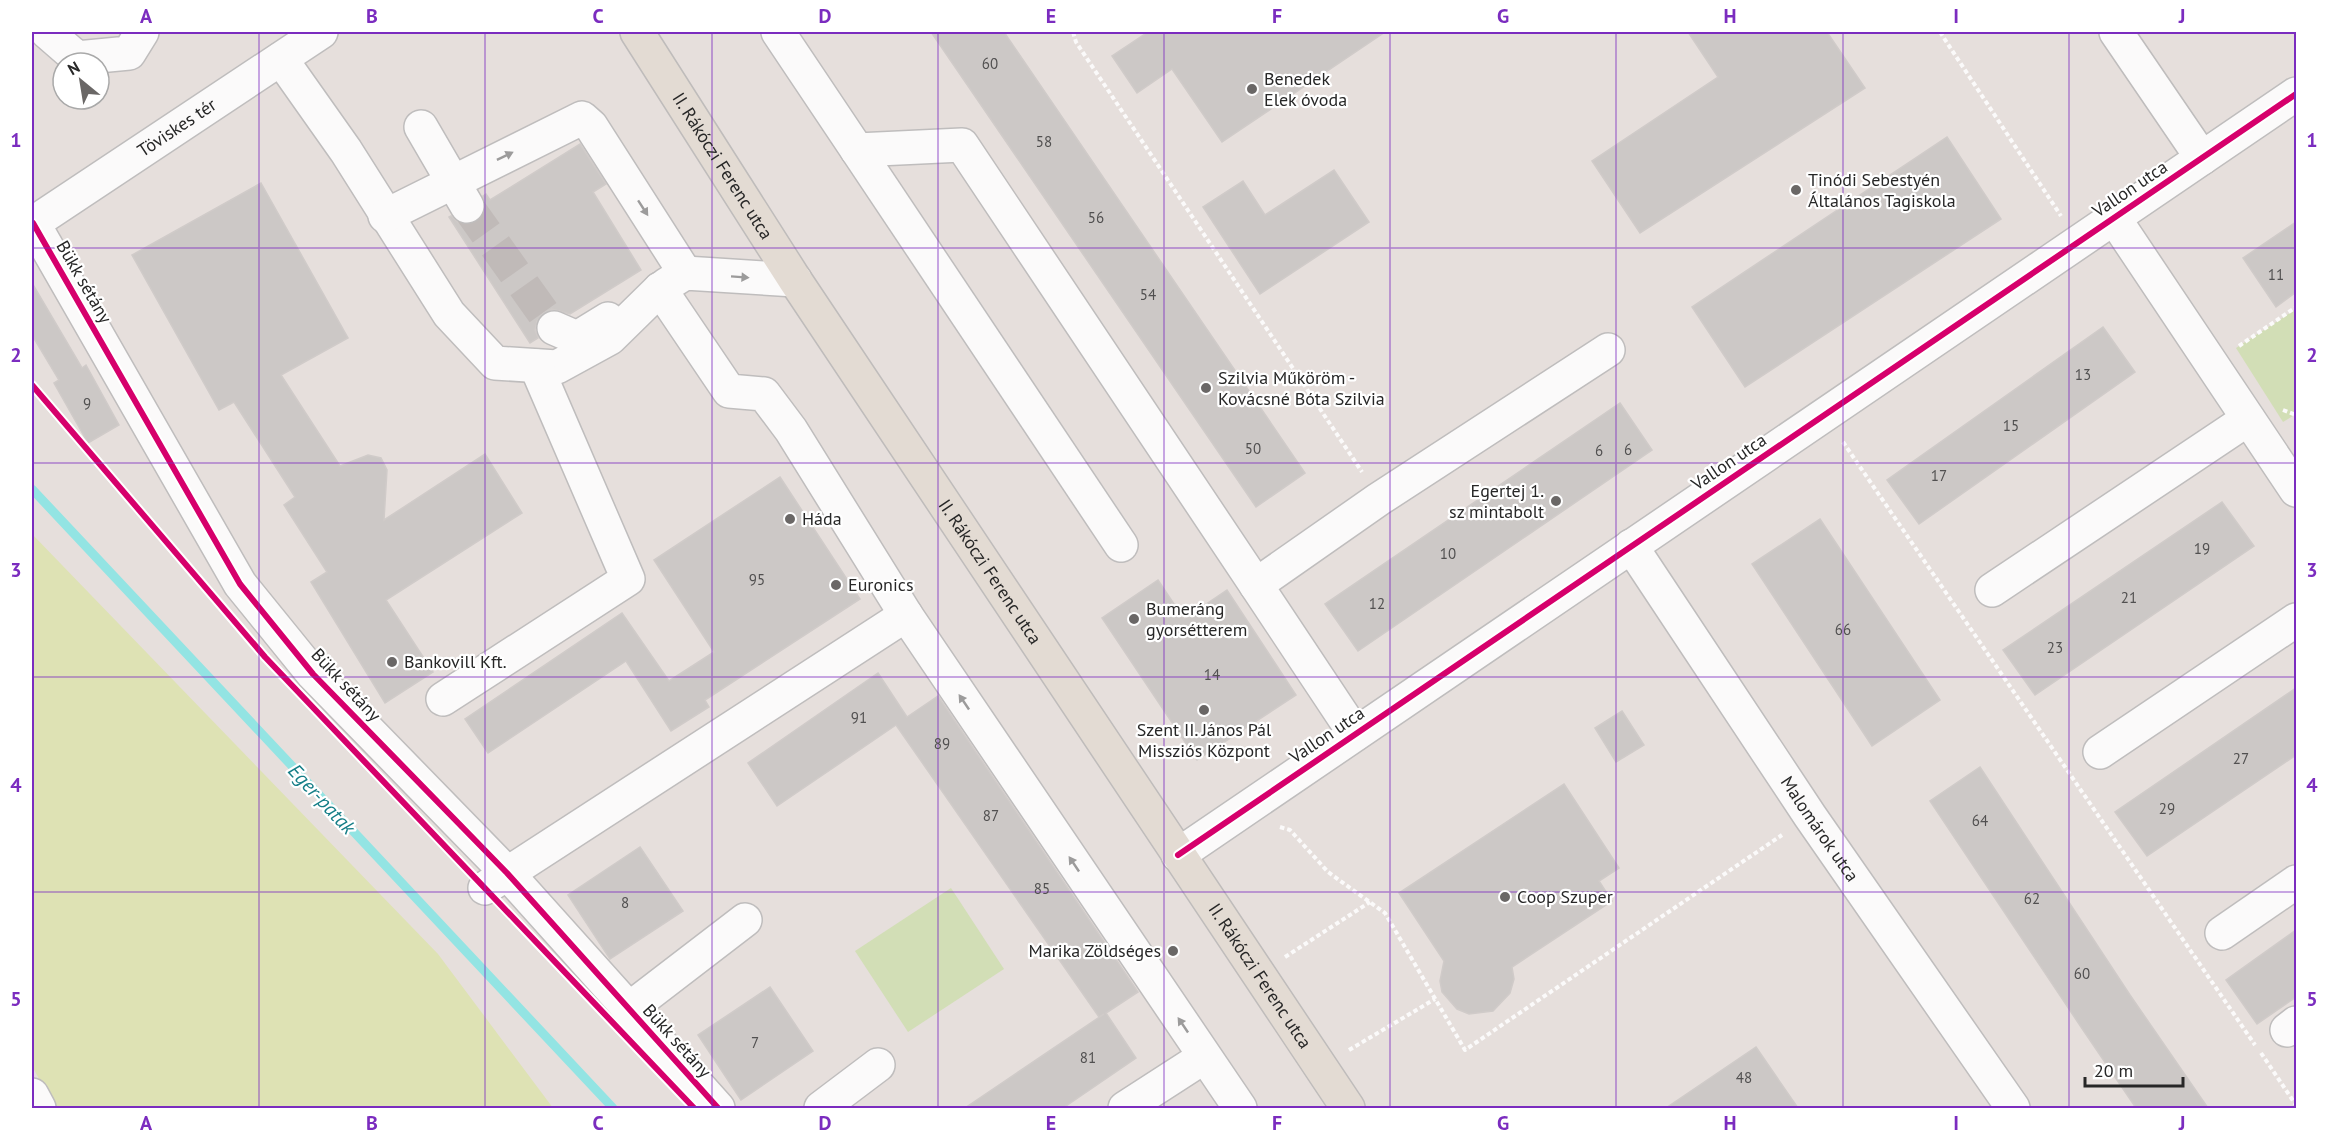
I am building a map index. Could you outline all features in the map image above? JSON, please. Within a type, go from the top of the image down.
[{"type":"main road","name":"II. Rákóczi Ferenc utca","points":[[637,32],[795,280],[1257,975],[1348,1108]]},
{"type":"street","points":[[47,32],[77,58],[129,53],[142,32]]},
{"type":"street","name":"Töviskes tér","points":[[32,223],[321,32]]},
{"type":"street","points":[[778,32],[1121,545]]},
{"type":"street","points":[[2116,32],[2202,158]]},
{"type":"street","points":[[280,58],[346,151],[449,314],[495,363],[557,367],[610,338],[672,281]]},
{"type":"street","name":"Vallon utca","points":[[1178,855],[2296,94]]},
{"type":"street","points":[[385,216],[460,194],[582,118],[591,126],[729,391],[764,394],[791,430],[906,615],[1239,1108]]},
{"type":"street","points":[[421,128],[460,194]]},
{"type":"street","points":[[857,150],[962,145],[1355,734]]},
{"type":"street","points":[[2114,218],[2296,490]]},
{"type":"street","name":"Bükk sétány","points":[[32,223],[240,584],[313,674],[496,881],[629,1009],[718,1108]]},
{"type":"street","points":[[554,328],[577,338],[672,281],[795,280]]},
{"type":"street","points":[[1256,585],[1379,499],[1608,351]]},
{"type":"street","points":[[443,699],[628,579],[536,366]]},
{"type":"street","points":[[1992,590],[2248,419]]},
{"type":"street","name":"Malomárok utca","points":[[1631,546],[1810,816],[2013,1108]]},
{"type":"street","points":[[496,881],[906,615]]},
{"type":"street","points":[[2100,752],[2296,620]]},
{"type":"street","points":[[2222,933],[2296,882]]},
{"type":"street","points":[[629,1009],[745,920]]},
{"type":"street","points":[[1125,1108],[1204,1057]]},
{"type":"street","points":[[821,1108],[878,1065]]},
{"type":"street","points":[[32,1095],[39,1108]]},
{"type":"path","points":[[1073,32],[1076,42],[1379,499]]},
{"type":"path","points":[[1940,32],[2078,242]]},
{"type":"path","points":[[2211,365],[2296,308]]},
{"type":"path","points":[[1825,415],[2296,1105]]},
{"type":"path","points":[[1239,813],[1290,830],[1328,872],[1384,913],[1465,1050],[1810,816]]},
{"type":"path","points":[[1257,975],[1370,902]]},
{"type":"path","points":[[1320,1067],[1435,999]]},
{"type":"green space","points":[[2296,309],[2296,414],[2283,422],[2236,348]]},
{"type":"green space","points":[[32,534],[438,954],[553,1108],[55,1108],[32,1066]]},
{"type":"green space","points":[[951,888],[1004,969],[908,1032],[855,951]]},
{"type":"building","points":[[931,32],[1004,32],[1305,473],[1256,507]]},
{"type":"building","name":"Benedek Elek óvoda","points":[[1148,32],[1385,32],[1222,142],[1172,69],[1137,93],[1112,56]]},
{"type":"building","points":[[1688,32],[1827,32],[1865,88],[1640,233],[1592,161],[1718,77]]},
{"type":"building","points":[[1947,137],[2001,219],[1745,387],[1692,307]]},
{"type":"building","points":[[580,144],[606,184],[593,192],[641,270],[570,314],[552,309],[543,313],[537,321],[535,330],[538,338],[530,343],[449,217],[466,225],[476,222],[483,216],[486,207],[483,196],[486,194],[490,200]]},
{"type":"building","points":[[1334,170],[1369,222],[1260,294],[1203,207],[1243,181],[1265,215]]},
{"type":"building","points":[[261,183],[348,338],[281,375],[340,466],[368,455],[381,458],[387,470],[384,520],[485,454],[522,513],[386,600],[433,672],[385,703],[311,582],[327,572],[284,505],[295,497],[234,402],[219,410],[132,255]]},
{"type":"building","points":[[2296,222],[2296,292],[2276,307],[2243,258]]},
{"type":"building","points":[[32,283],[82,368],[86,365],[119,425],[88,443],[54,383],[59,380],[32,335]]},
{"type":"building","points":[[2103,327],[2135,372],[1919,524],[1887,480]]},
{"type":"building","points":[[1620,403],[1652,450],[1358,651],[1325,604]]},
{"type":"building","points":[[780,477],[860,599],[705,700],[709,707],[671,731],[626,661],[488,753],[465,719],[622,613],[669,681],[714,652],[654,560]]},
{"type":"building","points":[[2222,502],[2254,546],[2035,695],[2003,650]]},
{"type":"building","points":[[1820,519],[1940,700],[1872,746],[1752,564]]},
{"type":"building","points":[[1158,580],[1184,619],[1227,590],[1296,695],[1197,760],[1102,618]]},
{"type":"building","points":[[878,673],[907,717],[938,696],[1138,992],[1106,1013],[1136,1058],[1063,1108],[965,1108],[1104,1014],[1099,1017],[896,725],[777,806],[748,763]]},
{"type":"building","points":[[2296,688],[2296,755],[2147,856],[2115,812]]},
{"type":"building","points":[[1622,711],[1644,745],[1616,762],[1595,728]]},
{"type":"building","points":[[1980,767],[2130,995],[2208,1108],[2136,1108],[2081,1027],[1930,801]]},
{"type":"building","name":"Coop Szuper","points":[[1564,784],[1619,868],[1599,881],[1612,901],[1512,967],[1514,979],[1510,993],[1493,1011],[1469,1014],[1457,1009],[1442,992],[1440,981],[1444,961],[1399,893]]},
{"type":"building","points":[[640,847],[683,911],[610,959],[568,895]]},
{"type":"building","points":[[2296,930],[2296,997],[2257,1024],[2226,980]]},
{"type":"building","points":[[770,987],[813,1051],[741,1100],[698,1035]]},
{"type":"building","points":[[1756,1047],[1798,1108],[1666,1108]]},
{"type":"waterway","name":"Eger-patak","points":[[32,489],[613,1108]]},
{"type":"tunnel","points":[[467,206],[554,328]]},
{"type":"cycle path","points":[[1178,855],[2296,94]]},
{"type":"cycle path","points":[[33,223],[240,584],[313,674],[507,873],[718,1108]]},
{"type":"cycle path","points":[[32,385],[265,657],[694,1108]]},
{"type":"place","name":"Benedek Elek óvoda","points":[[1252,89]]},
{"type":"place","name":"Tinódi Sebestyén Általános Tagiskola","points":[[1796,190]]},
{"type":"place","name":"Szilvia Műköröm - Kovácsné Bóta Szilvia","points":[[1206,388]]},
{"type":"place","name":"Egertej 1. sz mintabolt","points":[[1556,501]]},
{"type":"place","name":"Háda","points":[[790,519]]},
{"type":"place","name":"Euronics","points":[[836,585]]},
{"type":"place","name":"Bumeráng gyorsétterem","points":[[1134,619]]},
{"type":"place","name":"Bankovill Kft.","points":[[392,662]]},
{"type":"place","name":"Szent II. János Pál Missziós Központ","points":[[1204,710]]},
{"type":"place","name":"Coop Szuper","points":[[1505,897]]},
{"type":"place","name":"Marika Zöldséges","points":[[1173,951]]}]
